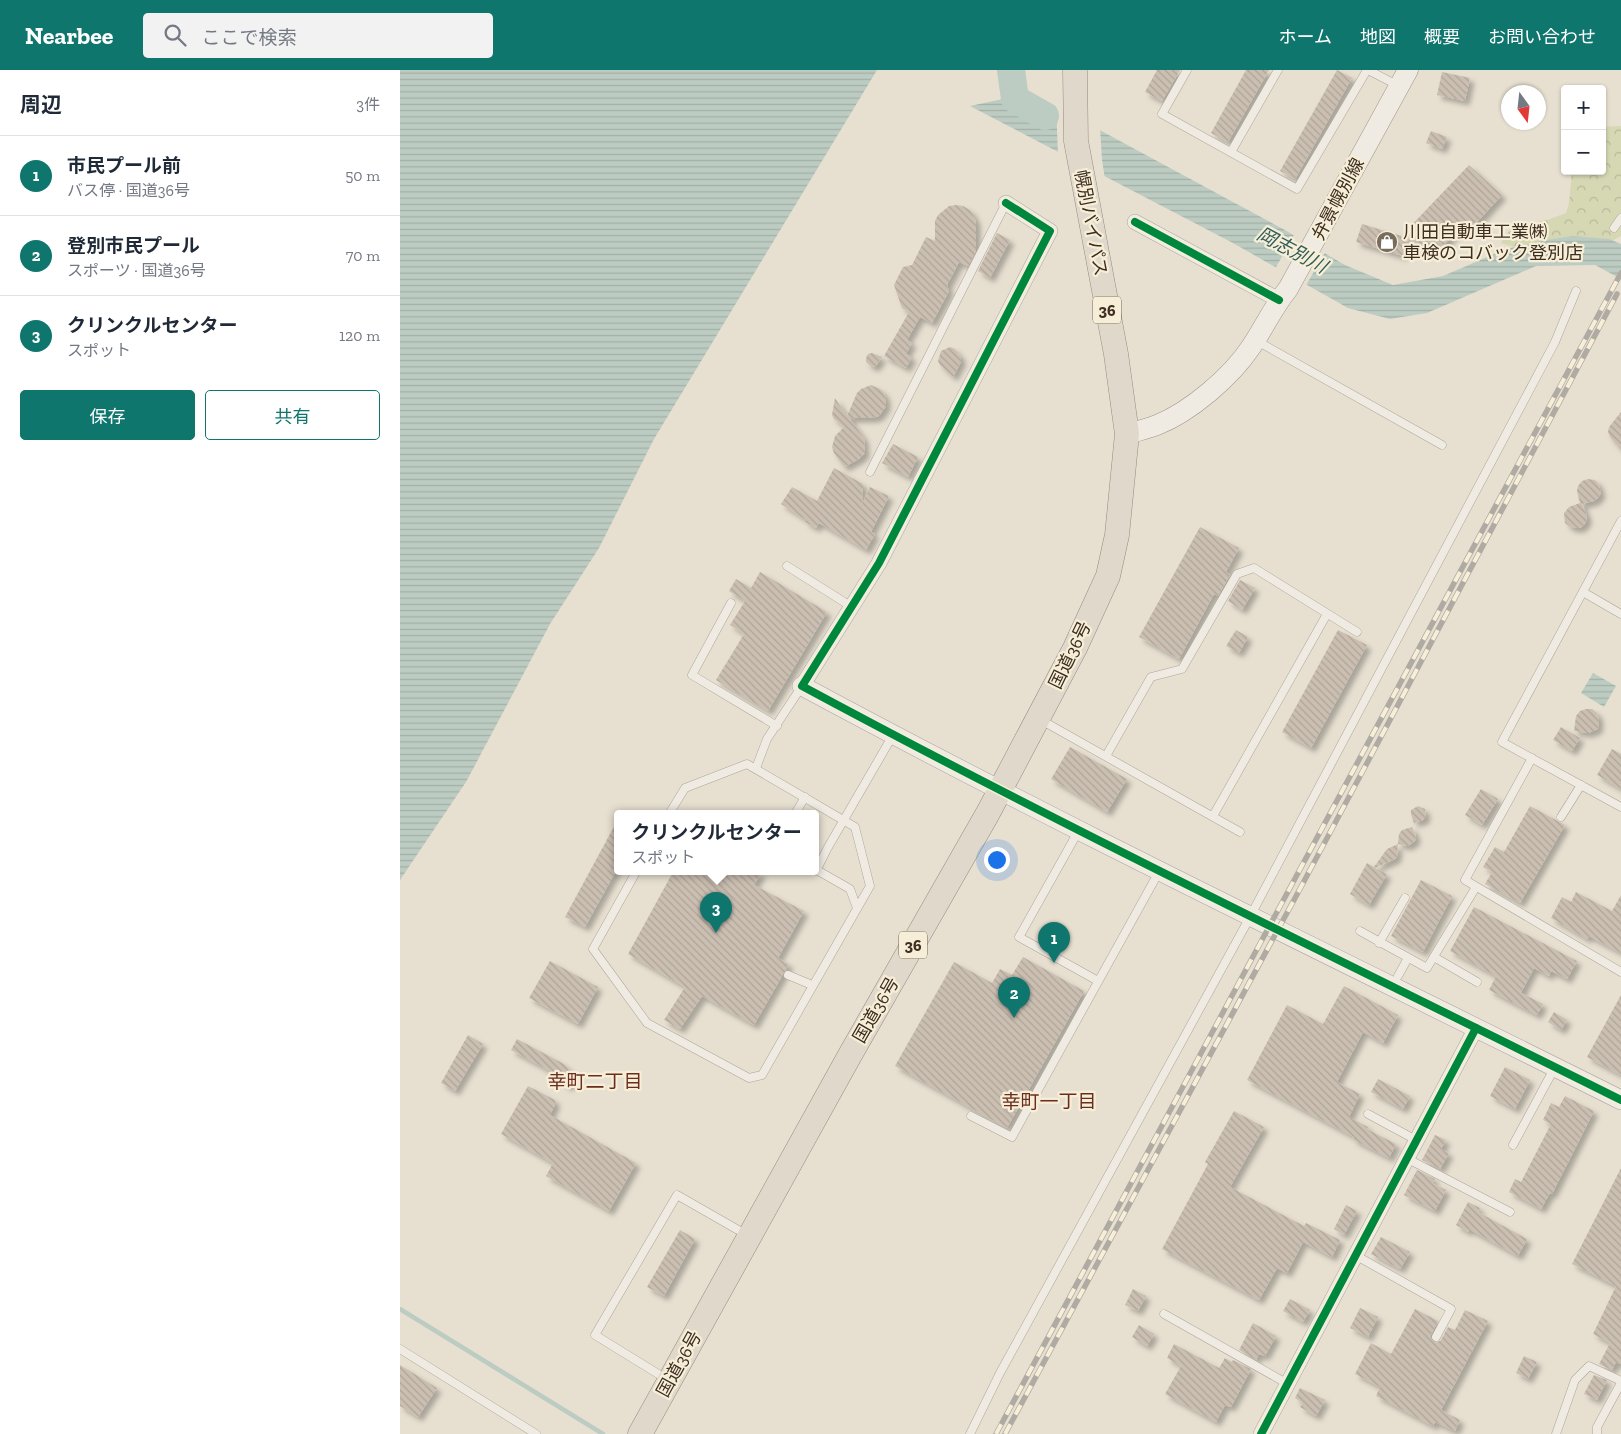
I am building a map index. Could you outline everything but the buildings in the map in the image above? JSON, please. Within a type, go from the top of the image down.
[{"type":"highway","name":"幌別バイパス","points":[[1075,70],[1076,141],[1119,373],[1127,434]]},
{"type":"highway","name":"国道36号","points":[[640,1434],[850,1055],[1000,790],[1075,648],[1108,576],[1117,535],[1127,434]]},
{"type":"main road","name":"弁景幌別線","points":[[1127,434],[1158,425],[1179,413],[1214,388],[1234,369],[1255,340],[1316,240],[1404,78]]},
{"type":"street","points":[[1006,203],[1050,231],[879,563],[802,686],[893,735],[1250,917],[1621,1100]]},
{"type":"street","points":[[1135,222],[1284,294]]},
{"type":"street","points":[[1261,1434],[1476,1028]]},
{"type":"lane","points":[[1187,70],[1162,114],[1297,189],[1368,70],[1404,78]]},
{"type":"lane","points":[[1231,152],[1278,70]]},
{"type":"lane","points":[[870,472],[1006,203]]},
{"type":"lane","points":[[1614,228],[1621,218]]},
{"type":"lane","points":[[970,1434],[1000,1373],[1250,917],[1555,342],[1576,291]]},
{"type":"lane","points":[[1255,340],[1442,445]]},
{"type":"lane","points":[[1621,521],[1502,742],[1621,807]]},
{"type":"lane","points":[[787,566],[852,607]]},
{"type":"lane","points":[[1106,756],[1151,676],[1182,669],[1237,574],[1254,568],[1357,632]]},
{"type":"lane","points":[[1583,592],[1621,614]]},
{"type":"lane","points":[[731,603],[692,675],[777,726]]},
{"type":"lane","points":[[1213,816],[1327,614]]},
{"type":"lane","points":[[756,768],[767,739],[802,686]]},
{"type":"lane","points":[[1039,718],[1240,832]]},
{"type":"lane","points":[[819,864],[893,735]]},
{"type":"lane","points":[[1532,758],[1465,880],[1621,972]]},
{"type":"lane","points":[[634,875],[593,949],[647,1023],[750,1078],[762,1075],[870,886],[855,827],[747,764],[685,788],[671,810]]},
{"type":"lane","points":[[1561,817],[1581,785]]},
{"type":"lane","points":[[796,810],[804,796]]},
{"type":"lane","points":[[1079,829],[1019,937],[1098,980]]},
{"type":"lane","points":[[971,1116],[1012,1136],[1160,870]]},
{"type":"lane","points":[[819,872],[850,889],[857,908]]},
{"type":"lane","points":[[1360,931],[1427,968],[1476,887]]},
{"type":"lane","points":[[1380,943],[1405,898]]},
{"type":"lane","points":[[1434,957],[1477,982]]},
{"type":"lane","points":[[1398,976],[1408,958]]},
{"type":"lane","points":[[788,974],[812,985]]},
{"type":"lane","points":[[1513,1145],[1555,1067]]},
{"type":"lane","points":[[1368,1114],[1416,1140]]},
{"type":"lane","points":[[1406,1158],[1510,1212]]},
{"type":"lane","points":[[669,1381],[595,1335],[676,1195],[750,1236]]},
{"type":"lane","points":[[1355,1255],[1451,1309],[1436,1337]]},
{"type":"lane","points":[[1164,1314],[1288,1384]]},
{"type":"lane","points":[[400,1349],[536,1434]]},
{"type":"lane","points":[[1556,1434],[1575,1380],[1590,1366],[1621,1382],[1597,1427],[1597,1434]]},
{"type":"green space","points":[[1621,126],[1621,236],[1606,244],[1523,250],[1501,243],[1509,231],[1523,225],[1547,220],[1566,213],[1569,203],[1572,175],[1606,175],[1606,127]]},
{"type":"water","points":[[400,70],[877,70],[654,439],[599,548],[550,624],[466,782],[400,880]]},
{"type":"water","points":[[1031,93],[1283,229],[1345,265],[1393,285],[1443,276],[1506,249],[1573,236],[1609,239],[1621,244],[1621,279],[1595,265],[1536,266],[1427,313],[1390,319],[1348,308],[1231,242],[970,106]]},
{"type":"water","points":[[1593,673],[1616,686],[1604,707],[1581,693]]},
{"type":"pier","points":[[1056,104],[1100,127],[1105,179],[1058,155]]},
{"type":"pier","points":[[1295,233],[1326,251],[1305,287],[1275,269]]},
{"type":"waterway","name":"岡志別川","points":[[1011,70],[1015,99],[1045,116]]},
{"type":"waterway","points":[[400,1309],[603,1434]]},
{"type":"railway","points":[[996,1434],[1621,273]]},
{"type":"railway","points":[[1005,1434],[1294,900],[1617,294]]},
{"type":"cycle path","points":[[1006,203],[1050,231],[879,563],[802,686],[1107,845],[1621,1100]]},
{"type":"cycle path","points":[[1135,222],[1279,300]]},
{"type":"cycle path","points":[[1261,1434],[1476,1028]]},
{"type":"place","name":"川田自動車工業㈱ 車検のコバック登別店","points":[[1387,242]]},
{"type":"place","name":"クリンクルセンター","points":[[716,933]]},
{"type":"place","name":"市民プール前","points":[[1054,963]]},
{"type":"place","name":"登別市民プール","points":[[1014,1018]]},
{"type":"district","name":"幸町二丁目","points":[[595,1081]]},
{"type":"district","name":"幸町一丁目","points":[[1049,1101]]}]
